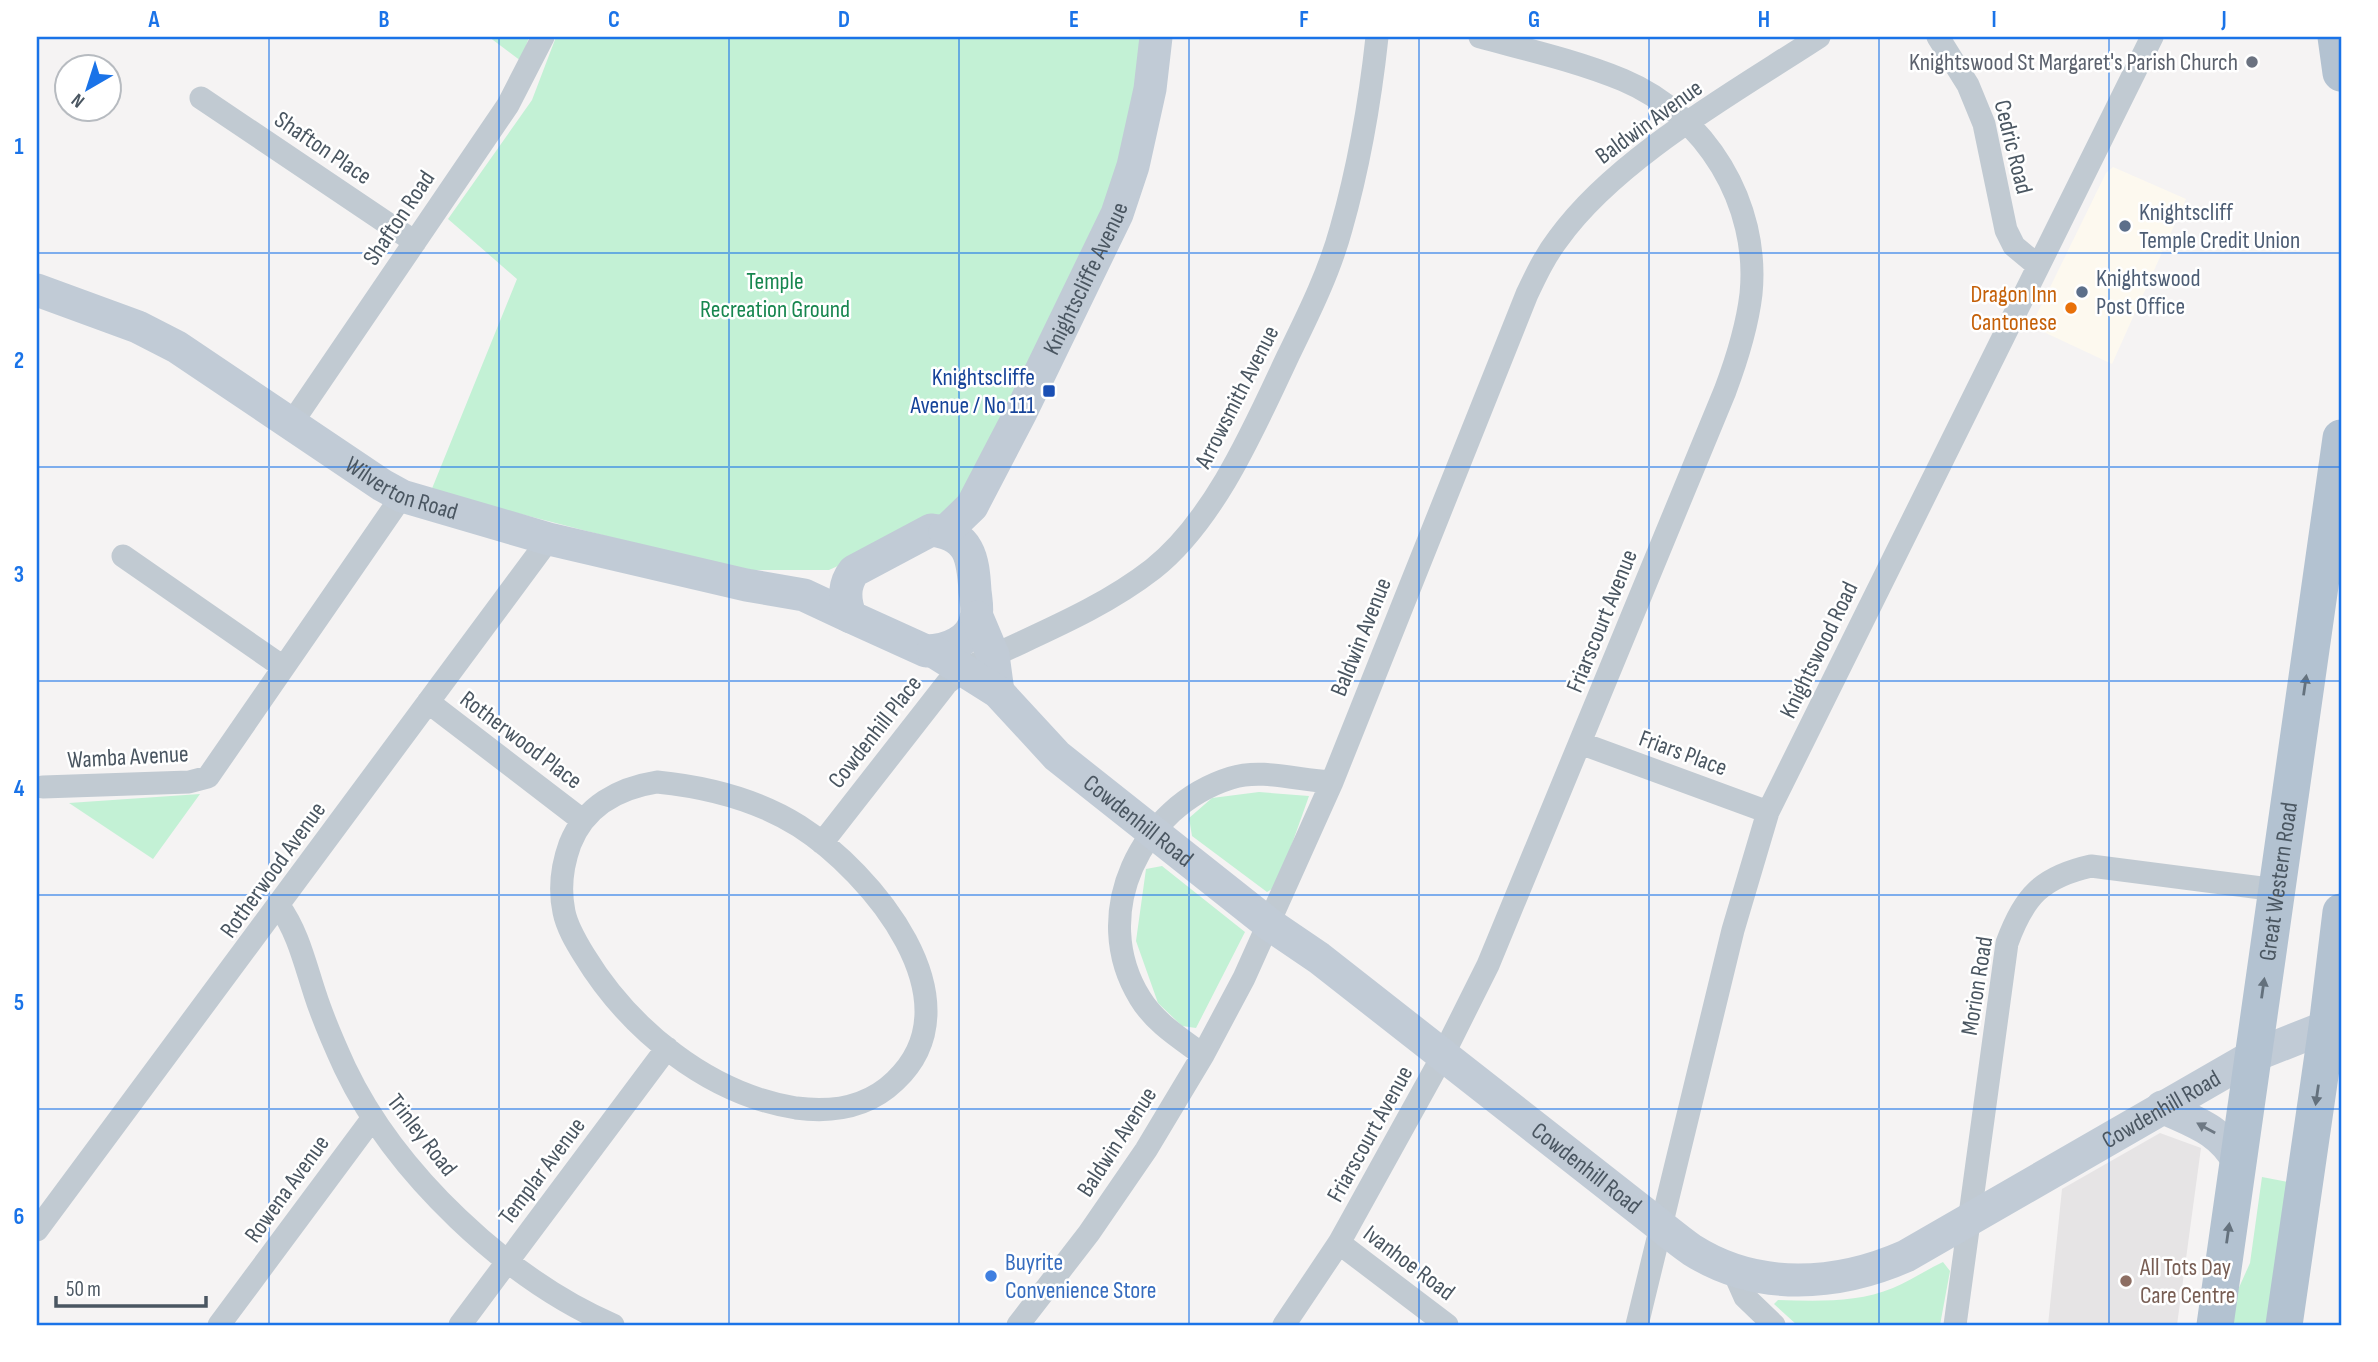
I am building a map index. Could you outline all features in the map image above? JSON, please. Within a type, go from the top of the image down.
[{"type":"main road","points":[[2336,37],[2341,73]]},
{"type":"main road","name":"Great Western Road","points":[[2215,1325],[2341,438]]},
{"type":"main road","points":[[2284,1325],[2334,1024],[2341,912]]},
{"type":"street","name":"Shafton Road","points":[[290,424],[508,105],[543,37]]},
{"type":"street","name":"Knightscliffe Avenue","points":[[957,541],[1117,214],[1133,166],[1150,89],[1156,37]]},
{"type":"street","name":"Arrowsmith Avenue","points":[[977,663],[1087,612],[1155,568],[1185,536],[1216,496],[1243,452],[1264,408],[1315,300],[1341,232],[1369,108],[1377,37]]},
{"type":"street","name":"Friarscourt Avenue","points":[[1284,1325],[1339,1243],[1442,1057],[1488,965],[1725,391],[1740,352],[1746,326],[1751,291],[1747,230],[1728,177],[1706,142],[1688,123],[1658,99],[1624,80],[1480,37]]},
{"type":"street","name":"Baldwin Avenue","points":[[1018,1325],[1089,1233],[1146,1150],[1203,1055],[1244,978],[1332,782],[1527,294],[1543,262],[1573,220],[1613,180],[1688,123],[1819,37]]},
{"type":"street","name":"Cedric Road","points":[[1938,37],[1968,85],[1984,124],[2006,230],[2014,246],[2038,267]]},
{"type":"street","name":"Knightswood Road","points":[[1637,1325],[1734,930],[1768,812],[2152,37]]},
{"type":"street","name":"Shafton Place","points":[[201,98],[415,242]]},
{"type":"street","name":"Wilverton Road","points":[[37,290],[138,327],[177,347],[402,496],[549,539],[804,596],[851,617]]},
{"type":"street","name":"Wamba Avenue","points":[[39,789],[189,782],[208,777],[402,496]]},
{"type":"street","points":[[804,596],[850,577],[861,566],[931,530],[957,541],[974,564],[977,617],[971,632],[962,641],[933,651]]},
{"type":"street","name":"Rotherwood Avenue","points":[[37,1230],[549,539]]},
{"type":"street","points":[[123,556],[283,667]]},
{"type":"street","points":[[850,577],[845,603],[851,617],[926,650],[977,663]]},
{"type":"street","name":"Cowdenhill Road","points":[[977,617],[977,663],[998,692],[1057,756],[1151,833],[1269,924],[1319,958],[1442,1057],[1692,1250],[1733,1270],[1791,1281],[1849,1276],[1880,1267],[1906,1256],[2253,1056],[2334,1024]]},
{"type":"street","name":"Cowdenhill Place","points":[[822,843],[947,683],[977,663]]},
{"type":"street","name":"Rotherwood Place","points":[[428,702],[582,820]]},
{"type":"street","name":"Friars Place","points":[[1580,743],[1768,812]]},
{"type":"street","points":[[1203,1055],[1159,1023],[1140,998],[1129,975],[1121,944],[1120,918],[1124,892],[1140,849],[1151,833],[1178,805],[1206,787],[1234,777],[1283,776],[1332,782]]},
{"type":"street","points":[[657,782],[688,785],[733,796],[769,810],[799,826],[822,843],[855,871],[878,898],[898,927],[922,980],[927,1002],[922,1042],[901,1076],[880,1094],[855,1106],[820,1110],[794,1107],[738,1091],[702,1073],[667,1048],[625,1011],[596,974],[564,914],[561,896],[564,860],[582,820],[613,794],[636,785],[657,782]]},
{"type":"street","name":"Morion Road","points":[[1955,1325],[2007,943],[2016,918],[2030,897],[2047,881],[2067,871],[2091,866],[2277,890]]},
{"type":"street","name":"Trinley Road","points":[[279,906],[294,931],[321,1013],[340,1058],[372,1119],[407,1164],[445,1206],[508,1260],[550,1290],[613,1325]]},
{"type":"street","name":"Templar Avenue","points":[[460,1325],[667,1048]]},
{"type":"street","points":[[2162,1107],[2217,1134],[2229,1145],[2238,1161]]},
{"type":"street","name":"Rowena Avenue","points":[[219,1325],[372,1119]]},
{"type":"street","name":"Ivanhoe Road","points":[[1339,1243],[1447,1325]]},
{"type":"street","points":[[1733,1270],[1745,1297],[1774,1325]]},
{"type":"shaded area","points":[[2113,167],[2186,199],[2112,364],[2031,326],[2106,173]]},
{"type":"shaded area","points":[[2160,1133],[2201,1148],[2177,1325],[2048,1325],[2062,1189]]},
{"type":"green space","points":[[489,37],[529,37],[521,61]]},
{"type":"green space","name":"Temple Recreation Ground","points":[[556,37],[1146,37],[1116,196],[952,514],[829,570],[738,570],[431,491],[517,279],[448,219],[532,100]]},
{"type":"green space","points":[[1259,792],[1309,796],[1277,886],[1267,892],[1192,836],[1189,818],[1212,798]]},
{"type":"green space","points":[[200,794],[153,859],[69,803]]},
{"type":"green space","points":[[1162,866],[1245,932],[1196,1028],[1182,1026],[1158,1003],[1136,941],[1146,869]]},
{"type":"green space","points":[[2262,1177],[2288,1182],[2268,1325],[2232,1325],[2237,1292],[2250,1263]]},
{"type":"green space","points":[[1943,1262],[1950,1271],[1940,1325],[1797,1325],[1774,1304],[1778,1300],[1836,1300],[1879,1293]]},
{"type":"place","name":"Knightswood St Margaret's Parish Church","points":[[2252,62]]},
{"type":"place","name":"Knightscliff Temple Credit Union","points":[[2125,226]]},
{"type":"place","name":"Knightswood Post Office","points":[[2082,292]]},
{"type":"place","name":"Dragon Inn Cantonese","points":[[2071,308]]},
{"type":"place","name":"Knightscliffe Avenue / No 111","points":[[1049,391]]},
{"type":"place","name":"Buyrite Convenience Store","points":[[991,1276]]},
{"type":"place","name":"All Tots Day Care Centre","points":[[2126,1281]]}]
